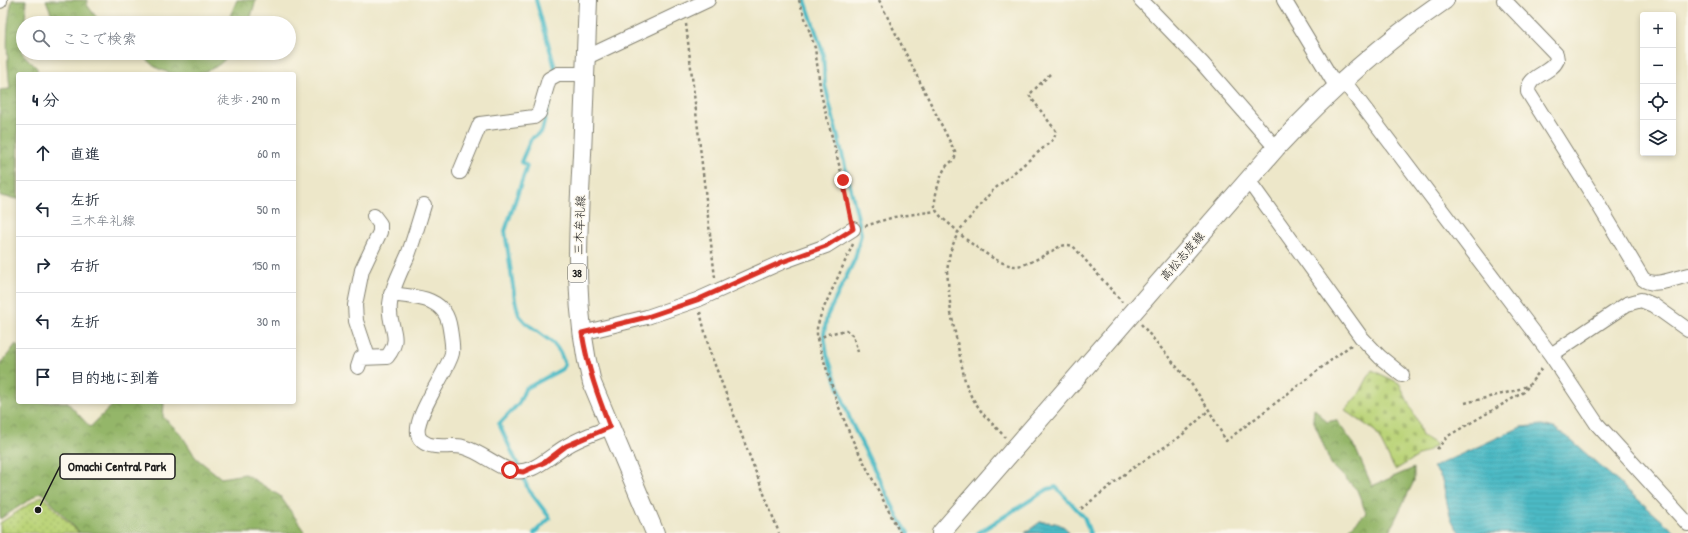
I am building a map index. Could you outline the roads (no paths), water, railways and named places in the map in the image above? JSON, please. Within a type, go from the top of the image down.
[{"type":"main road","name":"三木牟礼線","points":[[588,0],[587,57],[577,247],[578,293],[582,333],[592,383],[655,533]]},
{"type":"main road","name":"高松志度線","points":[[941,533],[1276,148],[1340,83],[1405,28],[1444,0]]},
{"type":"street","points":[[587,57],[708,0]]},
{"type":"street","points":[[1141,0],[1202,62],[1276,148]]},
{"type":"street","points":[[1284,0],[1340,83],[1551,355],[1597,424],[1688,523]]},
{"type":"street","points":[[1504,0],[1556,54],[1557,60],[1555,65],[1530,81],[1528,92],[1643,279],[1647,282],[1654,283],[1688,276]]},
{"type":"street","points":[[460,172],[480,124],[534,117],[539,113],[549,80],[558,74],[586,74]]},
{"type":"street","points":[[1248,180],[1361,337],[1380,357],[1402,375]]},
{"type":"street","points":[[358,367],[361,358],[387,357],[394,348],[396,340],[390,319],[389,306],[391,294],[408,253],[424,205]]},
{"type":"street","points":[[368,357],[356,321],[356,305],[362,270],[380,232],[380,224],[374,216]]},
{"type":"street","points":[[582,333],[647,317],[697,300],[782,262],[826,246],[857,228]]},
{"type":"street","points":[[391,294],[428,300],[442,308],[449,320],[452,353],[448,364],[424,408],[418,425],[417,435],[421,441],[433,446],[447,445],[464,447],[510,470],[523,472],[545,462],[566,446],[610,427]]},
{"type":"street","points":[[1551,355],[1627,304],[1641,300],[1653,305],[1688,330]]},
{"type":"water","points":[[1542,425],[1554,428],[1565,435],[1676,533],[1460,533],[1452,521],[1442,480],[1433,467],[1521,427]]},
{"type":"water","points":[[1040,522],[1060,525],[1067,529],[1069,533],[1025,533]]},
{"type":"waterway","points":[[536,0],[555,68],[554,73]]},
{"type":"waterway","points":[[805,0],[823,53],[825,85],[861,234],[855,259],[827,316],[824,334],[827,355],[851,422],[898,517],[908,533]]},
{"type":"waterway","points":[[518,465],[499,424],[519,403],[525,389],[562,369],[565,365],[560,352],[553,343],[526,323],[519,315],[515,300],[505,231],[527,166],[521,162],[531,139],[542,131],[550,98]]},
{"type":"waterway","points":[[524,479],[528,489],[550,518],[534,533]]},
{"type":"waterway","points":[[978,533],[1048,489],[1056,487],[1084,517],[1090,533]]},
{"type":"place","name":"Omachi Central Park","points":[[38,510]]}]
